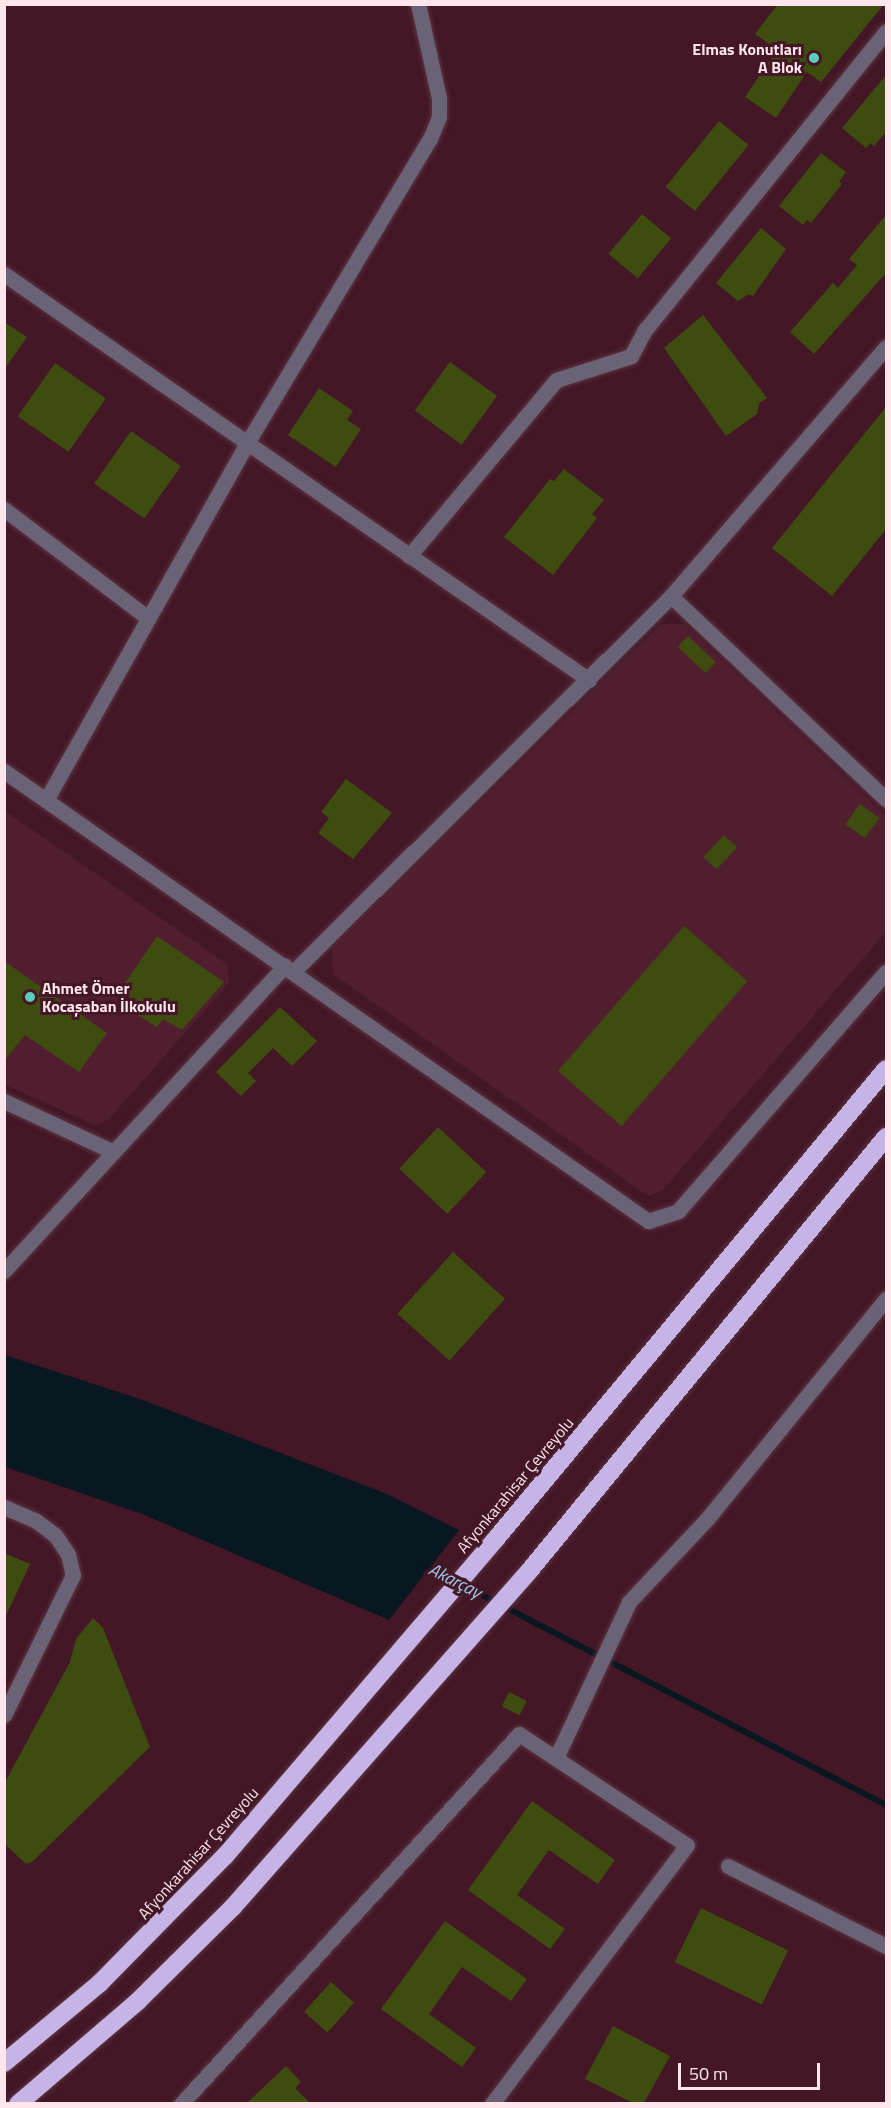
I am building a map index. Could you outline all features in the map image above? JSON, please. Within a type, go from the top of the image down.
[{"type":"highway","name":"Afyonkarahisar Çevreyolu","points":[[4,2063],[100,1983],[185,1899],[495,1540],[886,1069]]},
{"type":"highway","points":[[18,2103],[138,2001],[233,1907],[530,1570],[886,1137]]},
{"type":"street","points":[[46,800],[247,443],[430,139],[439,117],[439,98],[418,4]]},
{"type":"street","points":[[409,556],[556,380],[632,356],[645,330],[886,31]]},
{"type":"street","points":[[4,274],[589,680]]},
{"type":"street","points":[[4,1270],[290,968],[589,680],[672,596],[886,347]]},
{"type":"street","points":[[4,509],[148,618]]},
{"type":"street","points":[[672,596],[886,799]]},
{"type":"street","points":[[4,771],[290,968],[648,1221],[678,1210],[886,972]]},
{"type":"street","points":[[4,1101],[114,1152]]},
{"type":"street","points":[[556,1758],[629,1602],[706,1519],[886,1299]]},
{"type":"street","points":[[4,1508],[35,1520],[55,1534],[68,1554],[73,1575],[4,1715]]},
{"type":"street","points":[[181,2103],[519,1734],[687,1845],[492,2103]]},
{"type":"street","points":[[728,1866],[886,1946]]},
{"type":"shaded area","points":[[661,624],[684,624],[886,816],[886,932],[662,1191],[648,1196],[333,974],[332,948]]},
{"type":"shaded area","points":[[5,811],[227,964],[229,983],[108,1120],[95,1125],[5,1085]]},
{"type":"water","points":[[5,1355],[140,1399],[387,1494],[459,1530],[389,1620],[142,1514],[5,1467]]},
{"type":"building","name":"Elmas Konutları A Blok","points":[[778,4],[884,4],[821,82],[807,72],[776,118],[745,97],[777,50],[755,34]]},
{"type":"building","points":[[886,75],[886,132],[874,146],[871,143],[866,148],[842,128]]},
{"type":"building","points":[[719,121],[749,145],[695,211],[666,187]]},
{"type":"building","points":[[821,153],[846,172],[839,182],[842,184],[811,223],[807,220],[803,225],[779,206]]},
{"type":"building","points":[[642,214],[671,238],[638,278],[609,254]]},
{"type":"building","points":[[886,215],[886,273],[814,354],[790,332],[833,283],[838,288],[857,265],[849,259]]},
{"type":"building","points":[[761,228],[786,249],[753,296],[749,294],[738,301],[716,283]]},
{"type":"building","points":[[703,315],[767,398],[759,403],[757,414],[726,436],[664,348]]},
{"type":"building","points":[[4,322],[27,337],[4,370]]},
{"type":"building","points":[[450,362],[497,396],[462,445],[415,411]]},
{"type":"building","points":[[55,363],[106,399],[69,452],[18,416]]},
{"type":"building","points":[[319,388],[353,411],[347,420],[361,429],[336,467],[288,435]]},
{"type":"building","points":[[886,407],[886,529],[832,596],[772,548]]},
{"type":"building","points":[[131,431],[181,466],[144,518],[94,483]]},
{"type":"building","points":[[564,469],[604,500],[592,514],[597,518],[553,575],[504,537],[550,479],[554,481]]},
{"type":"building","points":[[688,636],[716,662],[706,673],[678,647]]},
{"type":"building","points":[[346,779],[392,813],[353,859],[318,833],[329,818],[321,812]]},
{"type":"building","points":[[860,804],[879,818],[865,838],[845,824]]},
{"type":"building","points":[[724,835],[737,847],[717,869],[704,857]]},
{"type":"building","points":[[684,926],[747,981],[621,1126],[558,1071]]},
{"type":"building","points":[[157,936],[224,982],[182,1030],[163,1019],[157,1027],[125,1007],[132,999],[119,992]]},
{"type":"building","name":"Ahmet Ömer Kocaşaban İlkokulu","points":[[4,961],[107,1033],[79,1072],[25,1035],[4,1061]]},
{"type":"building","points":[[280,1007],[317,1041],[292,1066],[273,1048],[248,1073],[256,1081],[241,1096],[216,1072]]},
{"type":"building","points":[[438,1127],[486,1172],[447,1214],[399,1169]]},
{"type":"building","points":[[453,1252],[505,1299],[449,1361],[397,1314]]},
{"type":"building","points":[[4,1553],[30,1564],[4,1620]]},
{"type":"building","points":[[93,1618],[103,1628],[150,1747],[32,1862],[26,1864],[4,1843],[4,1784],[70,1662],[76,1639]]},
{"type":"building","points":[[509,1692],[527,1701],[520,1715],[502,1706]]},
{"type":"building","points":[[532,1801],[615,1860],[598,1884],[549,1850],[517,1895],[565,1929],[550,1949],[468,1890]]},
{"type":"building","points":[[701,1908],[788,1951],[762,2004],[675,1962]]},
{"type":"building","points":[[445,1921],[527,1979],[511,2001],[462,1967],[429,2014],[476,2048],[462,2067],[381,2009]]},
{"type":"building","points":[[331,1982],[354,2003],[327,2032],[304,2012]]},
{"type":"building","points":[[613,2026],[670,2056],[644,2103],[633,2103],[585,2079]]},
{"type":"building","points":[[286,2066],[301,2082],[295,2088],[310,2103],[247,2103]]},
{"type":"waterway","name":"Akarçay","points":[[424,1565],[886,1805]]},
{"type":"place","name":"Elmas Konutları A Blok","points":[[814,58]]},
{"type":"place","name":"Ahmet Ömer Kocaşaban İlkokulu","points":[[30,997]]}]
